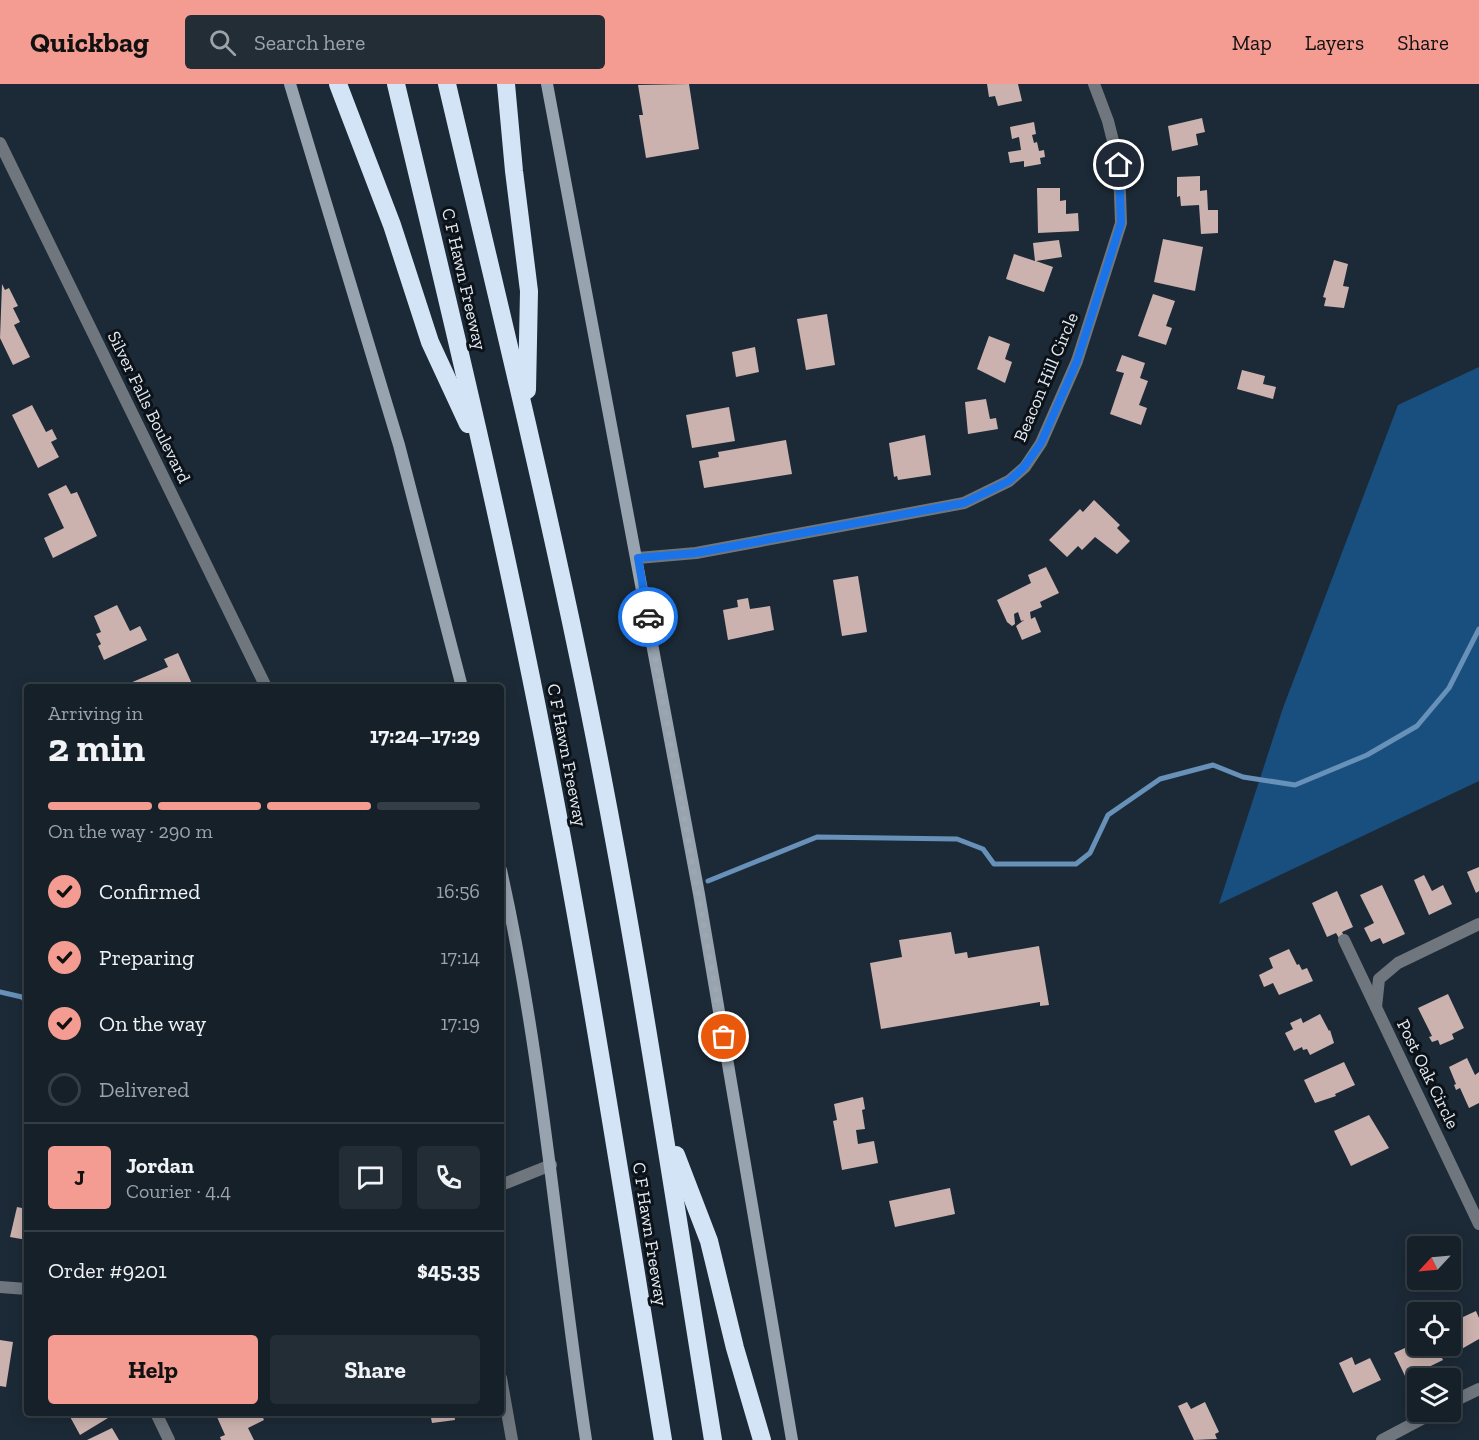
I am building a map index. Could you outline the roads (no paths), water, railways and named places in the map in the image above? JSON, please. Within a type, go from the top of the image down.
[{"type":"highway","points":[[338,84],[392,225],[430,342],[484,458]]},
{"type":"highway","name":"C F Hawn Freeway","points":[[396,84],[484,458],[558,814],[663,1440]]},
{"type":"highway","name":"C F Hawn Freeway","points":[[447,84],[527,417],[605,792],[662,1120],[713,1440]]},
{"type":"highway","points":[[506,84],[529,291],[527,417]]},
{"type":"highway","points":[[662,1120],[709,1241],[735,1348],[762,1440]]},
{"type":"main road","points":[[290,84],[399,445],[461,684]]},
{"type":"main road","points":[[547,84],[638,558],[699,894],[792,1440]]},
{"type":"main road","points":[[504,883],[516,936],[551,1165],[586,1440]]},
{"type":"street","name":"Beacon Hill Circle","points":[[638,558],[696,553],[964,503],[1009,481],[1024,467],[1041,443],[1077,361],[1121,223],[1119,165],[1108,121],[1094,84]]},
{"type":"street","name":"Silver Falls Boulevard","points":[[0,143],[265,684]]},
{"type":"street","points":[[1376,1008],[1379,979],[1398,963],[1479,924]]},
{"type":"street","name":"Post Oak Circle","points":[[1344,940],[1479,1224]]},
{"type":"street","points":[[504,1184],[551,1165]]},
{"type":"street","points":[[0,1287],[24,1289]]},
{"type":"street","points":[[1461,1398],[1479,1389]]},
{"type":"street","points":[[504,1395],[512,1440]]},
{"type":"street","points":[[157,1416],[169,1440]]},
{"type":"street","points":[[1382,1440],[1416,1422]]},
{"type":"waterway","points":[[708,881],[817,837],[957,839],[983,849],[994,864],[1076,864],[1090,853],[1108,815],[1160,779],[1213,765],[1243,777],[1295,785],[1367,755],[1417,726],[1449,688],[1479,629]]},
{"type":"waterway","points":[[0,992],[24,999]]}]
